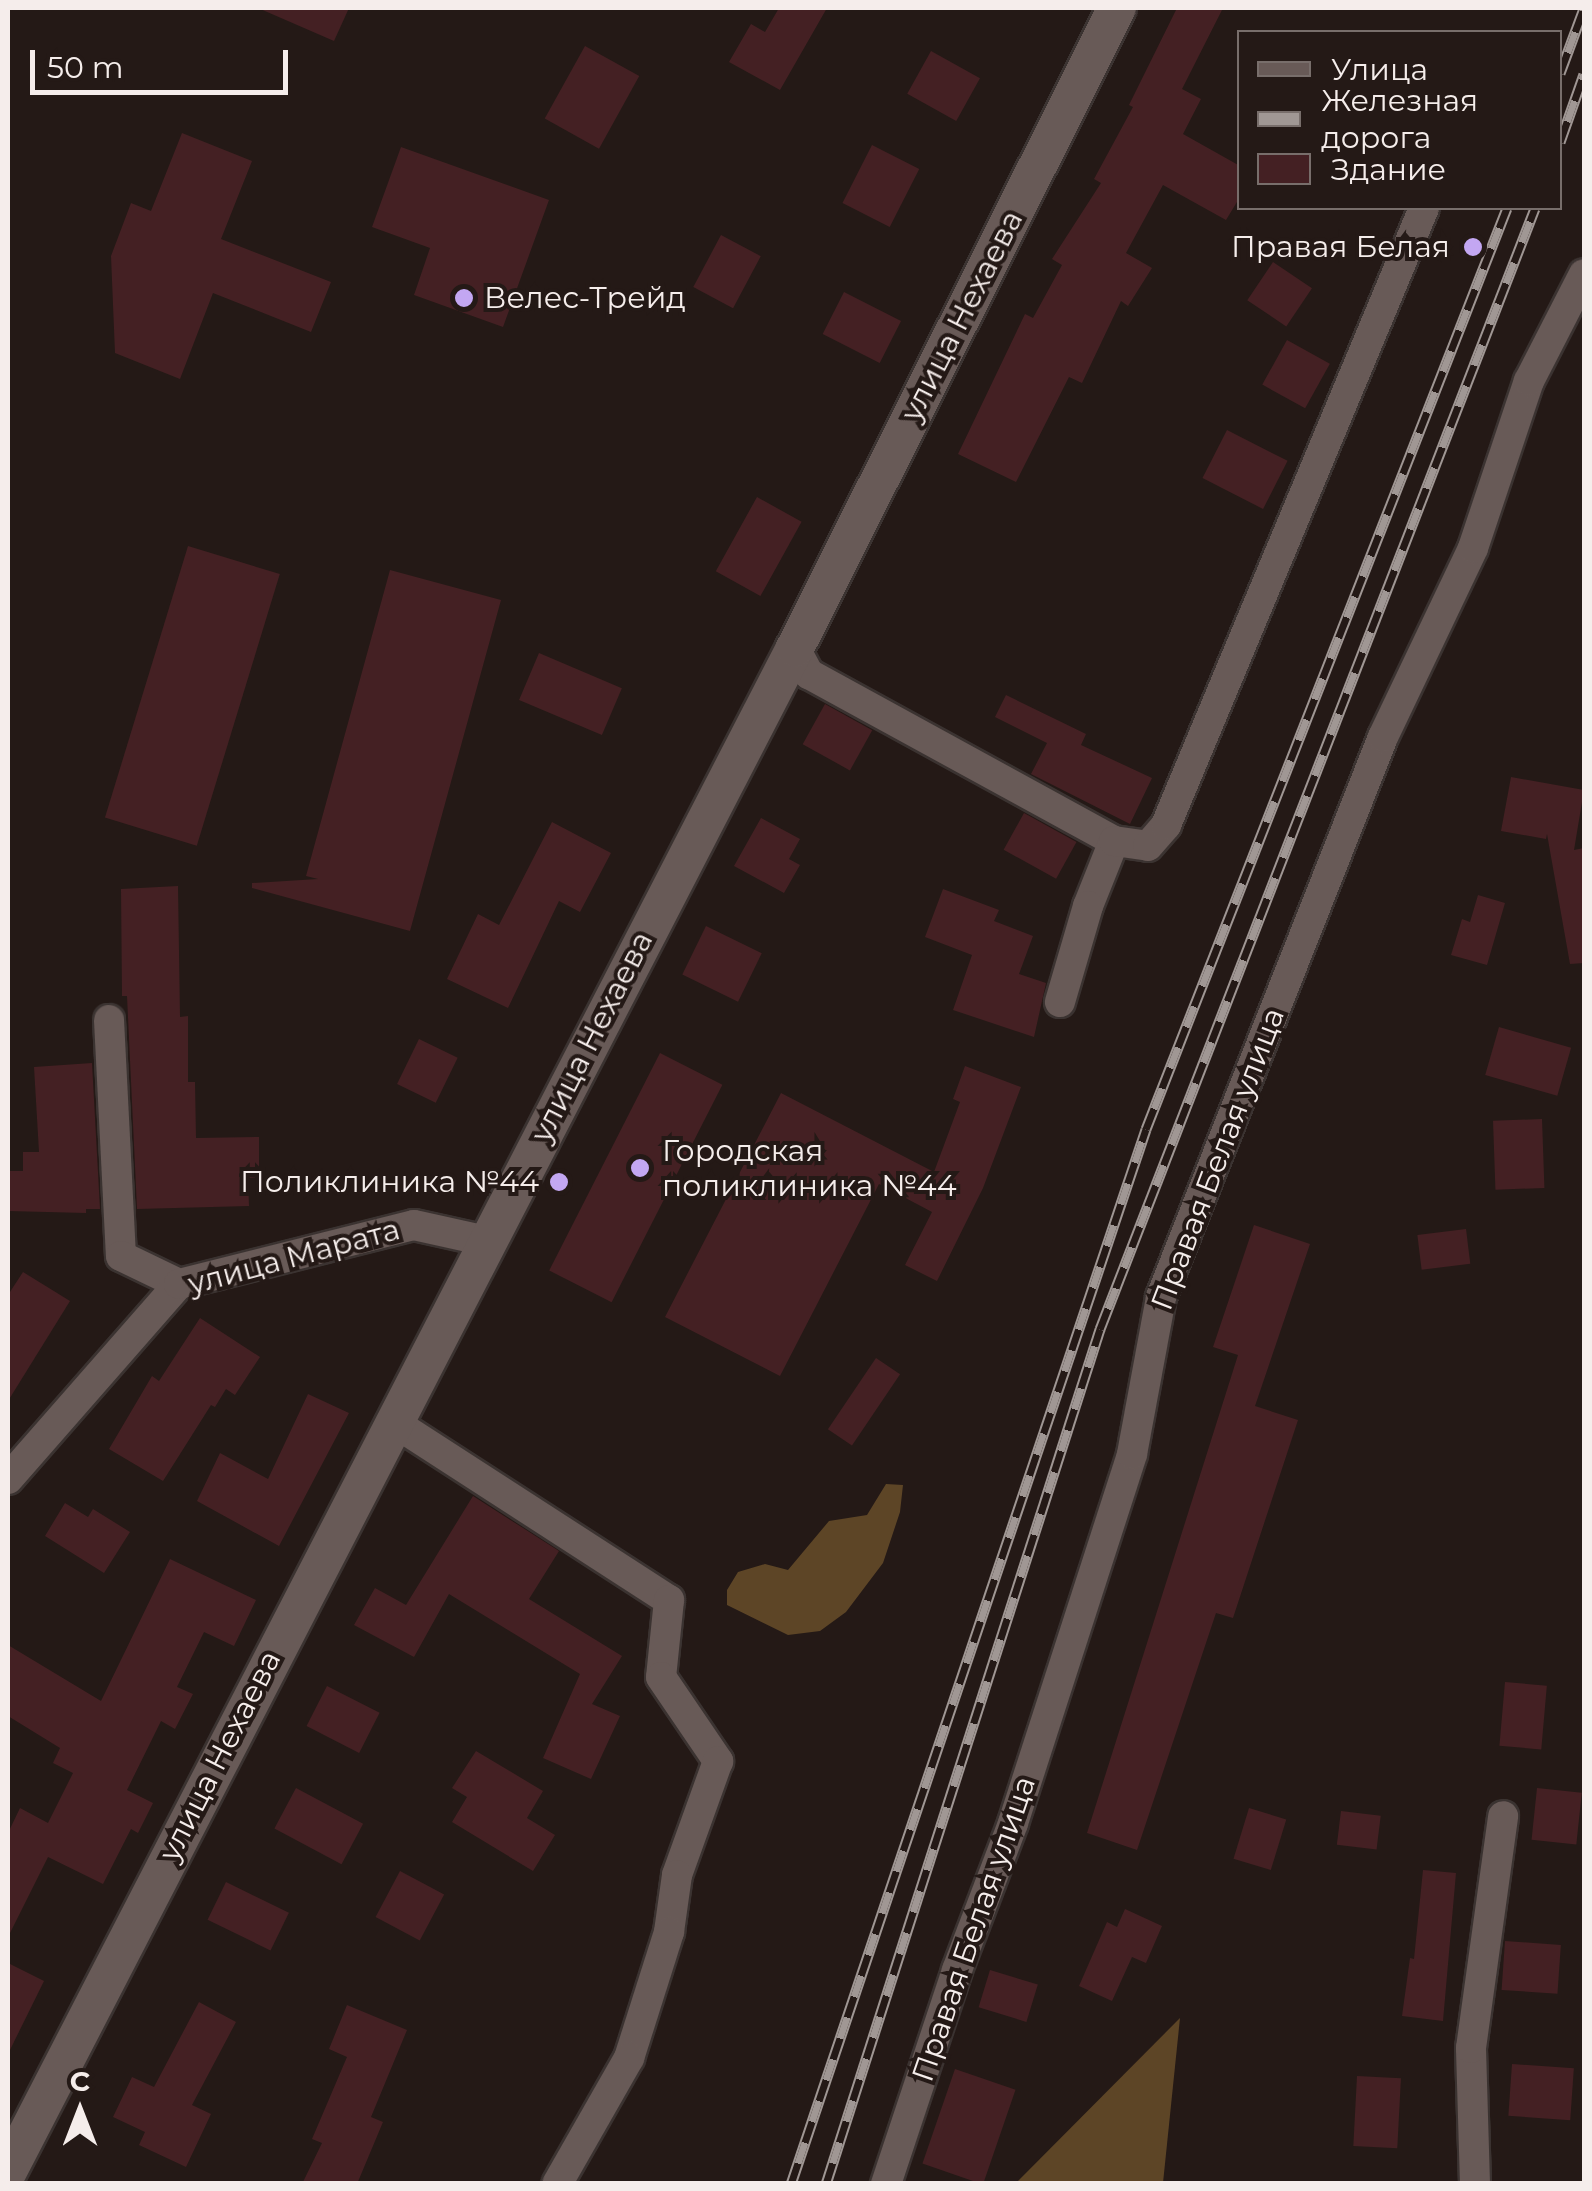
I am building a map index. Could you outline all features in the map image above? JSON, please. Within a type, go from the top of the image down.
[{"type":"street","name":"улица Нехаева","points":[[8,2171],[794,648],[1118,8]]},
{"type":"street","points":[[794,648],[810,674],[1114,841],[1148,846],[1166,825],[1423,210]]},
{"type":"street","name":"Правая Белая улица","points":[[886,2184],[957,1970],[1013,1823],[1132,1454],[1161,1296],[1383,738],[1472,548],[1529,381],[1584,274]]},
{"type":"street","points":[[1060,1002],[1088,906],[1114,841]]},
{"type":"street","points":[[109,1020],[120,1256],[179,1284]]},
{"type":"street","name":"улица Марата","points":[[8,1479],[179,1284],[414,1225],[486,1241]]},
{"type":"street","points":[[392,1421],[669,1600],[661,1677],[718,1760],[677,1875],[669,1932],[629,2058],[557,2184]]},
{"type":"street","points":[[1475,2184],[1471,2048],[1503,1816]]},
{"type":"shaded area","points":[[886,1484],[903,1485],[900,1512],[883,1563],[846,1612],[820,1631],[788,1635],[727,1605],[727,1590],[738,1572],[765,1564],[788,1570],[829,1521],[867,1515]]},
{"type":"shaded area","points":[[1180,2018],[1163,2183],[1016,2183]]},
{"type":"building","points":[[258,8],[349,8],[334,41]]},
{"type":"building","points":[[779,8],[827,8],[780,90],[729,62],[751,24],[765,32]]},
{"type":"building","points":[[1177,8],[1223,8],[1182,89],[1201,99],[1183,134],[1237,164],[1237,202],[1226,220],[1163,185],[1126,253],[1152,268],[1128,306],[1121,301],[1082,383],[1069,377],[1016,482],[958,454],[1025,314],[1033,318],[1062,265],[1052,259],[1101,183],[1094,179],[1133,107],[1129,105]]},
{"type":"building","points":[[585,46],[639,76],[599,149],[545,119]]},
{"type":"building","points":[[931,51],[980,78],[956,121],[907,94]]},
{"type":"building","points":[[182,133],[252,161],[221,239],[331,282],[311,332],[213,293],[180,379],[115,353],[111,256],[131,203],[151,211]]},
{"type":"building","points":[[872,145],[919,169],[890,227],[842,203]]},
{"type":"building","points":[[401,147],[549,200],[503,327],[414,295],[430,248],[372,227]]},
{"type":"building","points":[[721,235],[761,256],[733,308],[693,287]]},
{"type":"building","points":[[1273,262],[1312,288],[1286,326],[1247,300]]},
{"type":"building","points":[[844,292],[901,321],[880,363],[823,334]]},
{"type":"building","points":[[1287,340],[1330,364],[1305,408],[1262,385]]},
{"type":"building","points":[[1227,430],[1288,461],[1263,509],[1202,478]]},
{"type":"building","points":[[757,497],[802,522],[760,596],[716,571]]},
{"type":"building","points":[[188,546],[280,574],[197,846],[105,818]]},
{"type":"building","points":[[390,570],[501,600],[410,931],[252,888],[252,883],[318,879],[306,876]]},
{"type":"building","points":[[539,653],[622,688],[602,735],[519,700]]},
{"type":"building","points":[[1006,695],[1086,734],[1081,745],[1152,778],[1130,824],[1031,774],[1047,743],[995,717]]},
{"type":"building","points":[[825,704],[872,730],[850,770],[803,744]]},
{"type":"building","points":[[1511,777],[1584,790],[1574,850],[1584,848],[1584,963],[1570,964],[1547,834],[1546,839],[1501,831]]},
{"type":"building","points":[[1024,813],[1076,842],[1056,879],[1004,850]]},
{"type":"building","points":[[761,818],[800,839],[789,859],[800,865],[784,893],[734,866]]},
{"type":"building","points":[[552,822],[611,853],[580,912],[559,901],[508,1008],[447,979],[478,914],[499,925]]},
{"type":"building","points":[[178,886],[180,1017],[188,1016],[188,1082],[195,1082],[196,1138],[259,1137],[259,1177],[248,1178],[249,1206],[137,1209],[127,996],[122,996],[121,889]]},
{"type":"building","points":[[943,889],[999,910],[994,921],[1033,936],[1019,974],[1046,983],[1034,1037],[953,1010],[972,955],[925,937]]},
{"type":"building","points":[[1478,895],[1505,903],[1487,965],[1451,955],[1462,919],[1470,922]]},
{"type":"building","points":[[706,926],[762,953],[738,1002],[682,975]]},
{"type":"building","points":[[1499,1027],[1571,1048],[1557,1096],[1485,1075]]},
{"type":"building","points":[[419,1039],[458,1058],[436,1103],[397,1084]]},
{"type":"building","name":"Городская поликлиника №44","points":[[660,1053],[722,1085],[612,1302],[549,1270]]},
{"type":"building","points":[[92,1063],[100,1209],[86,1209],[86,1213],[8,1211],[8,1171],[23,1171],[23,1152],[39,1152],[34,1067]]},
{"type":"building","points":[[965,1066],[1021,1087],[983,1188],[937,1281],[905,1265],[932,1212],[879,1184],[780,1376],[665,1317],[781,1093],[934,1172],[960,1102],[953,1099]]},
{"type":"building","points":[[1542,1119],[1544,1188],[1495,1190],[1493,1121]]},
{"type":"building","points":[[1254,1225],[1310,1244],[1255,1406],[1298,1420],[1233,1618],[1216,1613],[1137,1850],[1087,1833],[1238,1355],[1213,1347]]},
{"type":"building","points":[[1466,1229],[1470,1264],[1422,1270],[1417,1235]]},
{"type":"building","points":[[23,1272],[70,1301],[8,1401],[8,1295]]},
{"type":"building","points":[[200,1318],[260,1357],[235,1395],[226,1389],[215,1407],[211,1405],[163,1481],[109,1449],[152,1376],[159,1381]]},
{"type":"building","points":[[876,1358],[900,1374],[852,1446],[828,1429]]},
{"type":"building","points":[[308,1394],[349,1413],[279,1546],[197,1501],[220,1453],[268,1479]]},
{"type":"building","points":[[473,1496],[559,1551],[529,1599],[622,1656],[592,1704],[620,1716],[591,1779],[543,1758],[580,1674],[449,1594],[414,1657],[354,1625],[375,1588],[406,1605]]},
{"type":"building","points":[[65,1503],[88,1517],[93,1509],[130,1532],[104,1573],[45,1536]]},
{"type":"building","points":[[170,1559],[256,1600],[234,1646],[204,1632],[177,1687],[193,1694],[175,1729],[161,1721],[127,1790],[153,1803],[138,1833],[131,1829],[103,1884],[48,1857],[8,1937],[8,1833],[20,1808],[48,1823],[73,1773],[53,1763],[60,1748],[8,1716],[8,1645],[101,1701]]},
{"type":"building","points":[[1505,1682],[1547,1686],[1541,1749],[1499,1746]]},
{"type":"building","points":[[327,1686],[380,1713],[359,1753],[307,1726]]},
{"type":"building","points":[[476,1751],[543,1791],[527,1818],[555,1835],[533,1871],[452,1822],[467,1797],[452,1788]]},
{"type":"building","points":[[296,1788],[363,1824],[342,1864],[274,1829]]},
{"type":"building","points":[[1537,1788],[1582,1793],[1576,1844],[1532,1840]]},
{"type":"building","points":[[1249,1808],[1286,1819],[1271,1870],[1234,1859]]},
{"type":"building","points":[[1341,1811],[1381,1816],[1377,1850],[1337,1845]]},
{"type":"building","points":[[1423,1870],[1456,1873],[1443,2021],[1402,2016],[1410,1958],[1414,1959]]},
{"type":"building","points":[[400,1871],[444,1894],[420,1940],[376,1917]]},
{"type":"building","points":[[226,1882],[289,1913],[271,1950],[208,1920]]},
{"type":"building","points":[[1125,1909],[1162,1926],[1146,1963],[1132,1957],[1112,2001],[1079,1986],[1107,1922],[1117,1927]]},
{"type":"building","points":[[1505,1941],[1561,1945],[1557,1994],[1502,1990]]},
{"type":"building","points":[[8,1963],[44,1981],[8,2054]]},
{"type":"building","points":[[990,1970],[1038,1985],[1026,2022],[979,2007]]},
{"type":"building","points":[[199,2002],[236,2022],[192,2105],[211,2114],[186,2167],[139,2145],[145,2132],[113,2117],[132,2077],[154,2087]]},
{"type":"building","points":[[347,2005],[407,2030],[371,2117],[383,2122],[357,2184],[302,2184],[322,2143],[312,2139],[347,2057],[329,2049]]},
{"type":"building","points":[[1512,2064],[1574,2068],[1570,2120],[1508,2116]]},
{"type":"building","points":[[955,2069],[1016,2090],[983,2184],[922,2164]]},
{"type":"building","points":[[1357,2076],[1401,2078],[1397,2148],[1353,2146]]},
{"type":"railway","points":[[1562,68],[1584,8]]},
{"type":"railway","points":[[1562,136],[1584,74]]},
{"type":"railway","points":[[791,2184],[1146,1129],[1506,210]]},
{"type":"railway","points":[[826,2184],[1100,1329],[1534,210]]},
{"type":"place","name":"Правая Белая","points":[[1473,247]]},
{"type":"place","name":"Велес-Трейд","points":[[464,298]]},
{"type":"place","name":"Городская поликлиника №44","points":[[640,1168]]},
{"type":"place","name":"Поликлиника №44","points":[[559,1182]]}]
